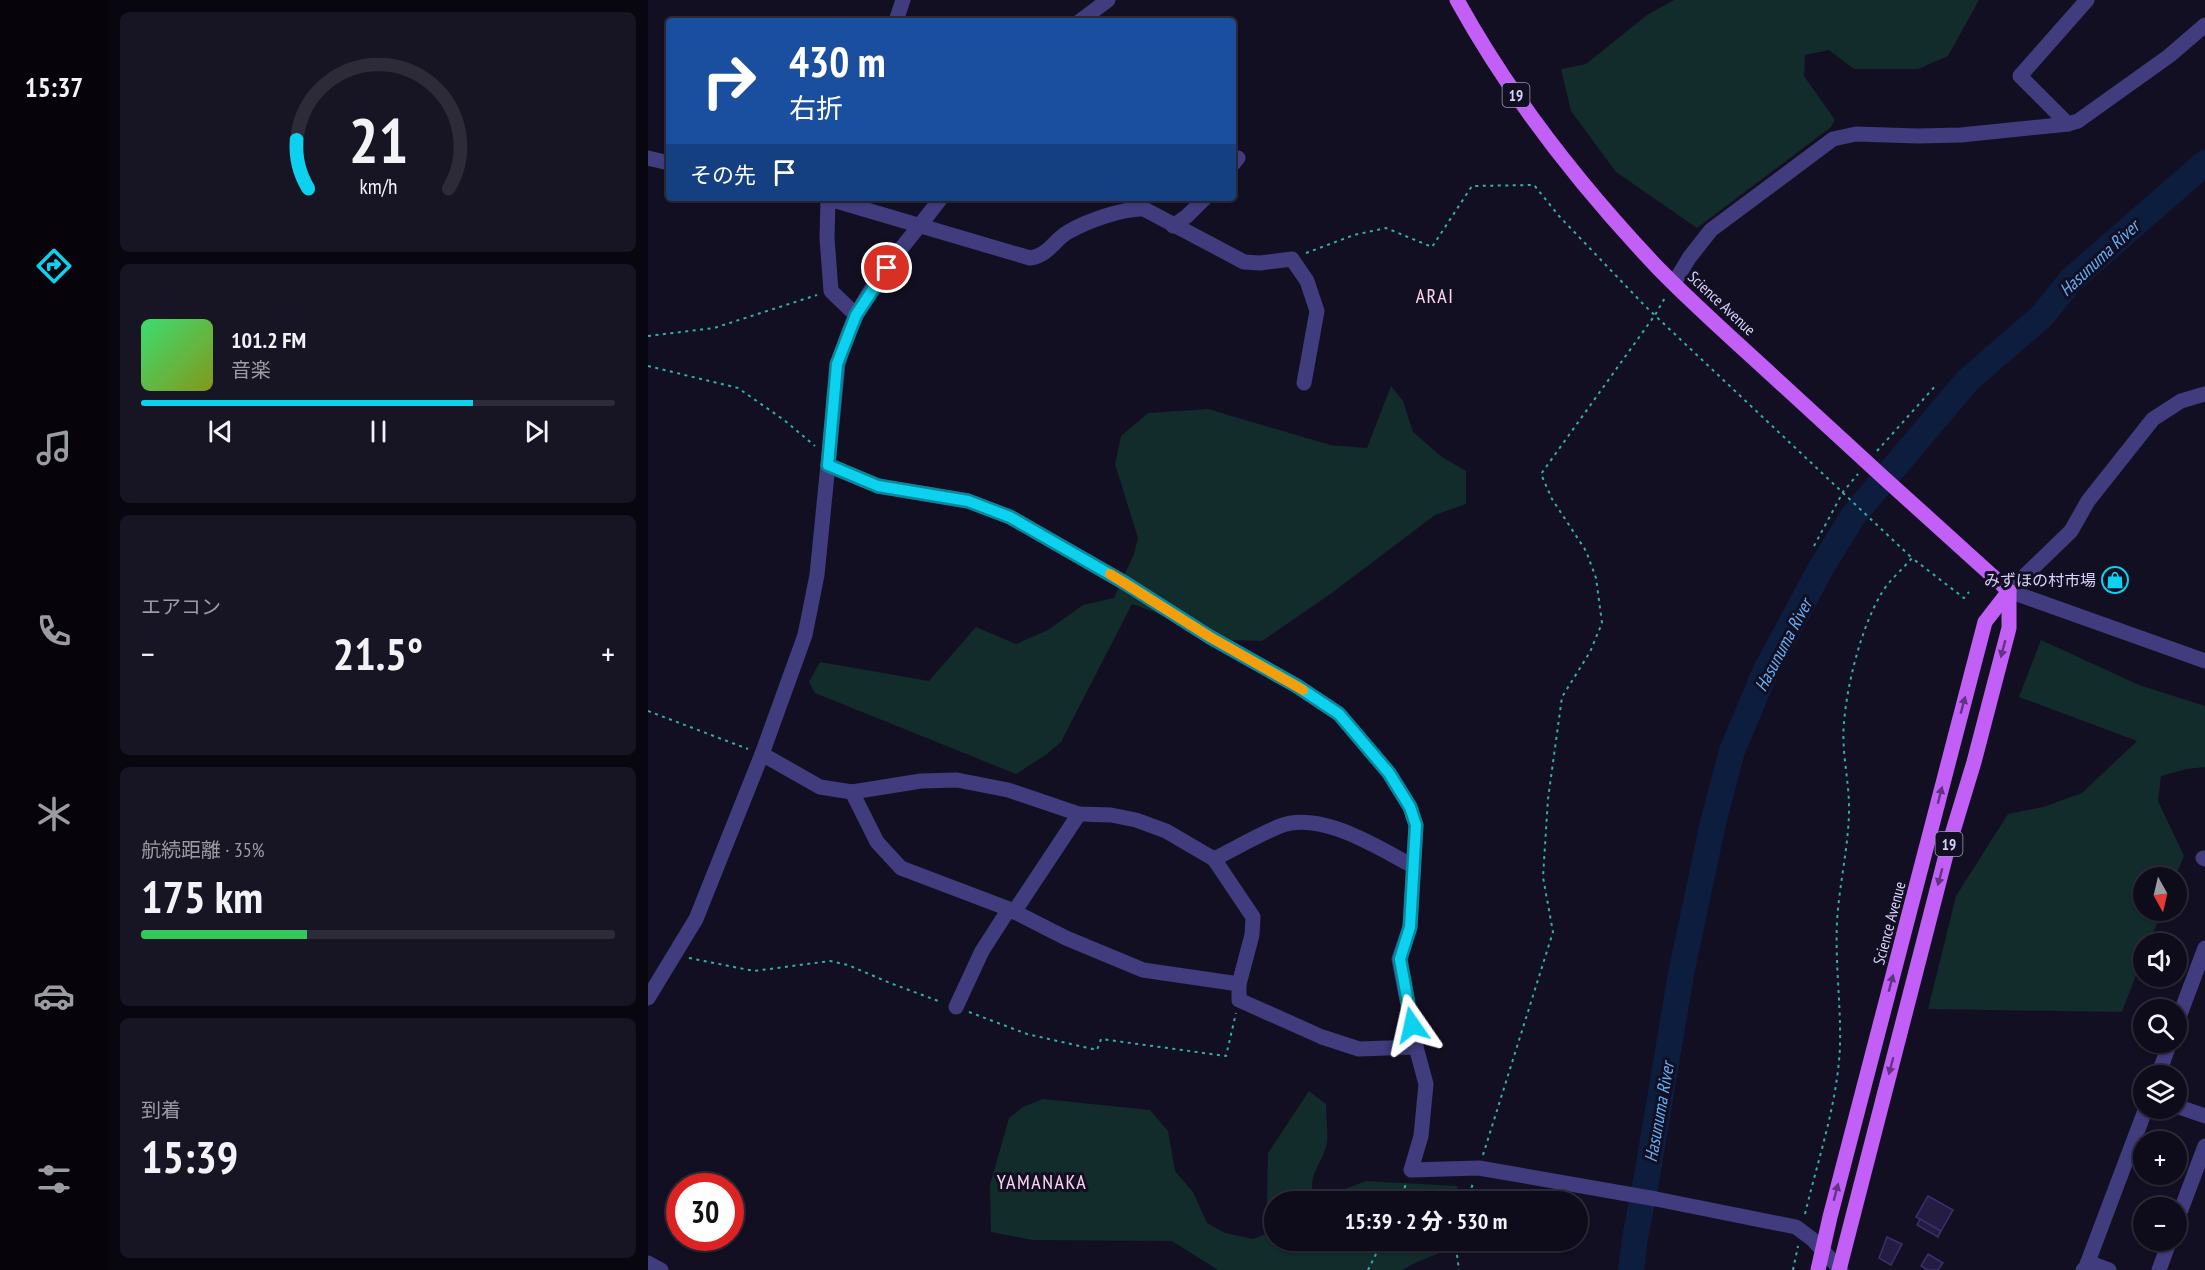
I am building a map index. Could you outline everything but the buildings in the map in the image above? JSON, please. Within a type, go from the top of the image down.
[{"type":"main road","name":"Science Avenue","points":[[1457,0],[1520,102],[1564,161],[1616,222],[1674,284],[1871,468],[2009,591],[1985,622],[1818,1270]]},
{"type":"main road","name":"19","points":[[1840,1269],[1947,851],[1974,762],[2009,628],[2009,591]]},
{"type":"street","points":[[897,18],[903,0]]},
{"type":"street","points":[[1083,18],[1108,0]]},
{"type":"street","points":[[2068,124],[2020,76],[2087,0]]},
{"type":"street","points":[[1674,284],[1689,258],[1712,230],[1833,139],[1856,134],[1961,135],[2078,121],[2169,56],[2205,25]]},
{"type":"street","points":[[648,158],[666,162]]},
{"type":"street","points":[[827,201],[831,291],[856,315]]},
{"type":"street","points":[[837,201],[1030,258],[1039,257],[1067,232],[1132,209],[1144,209],[1244,262],[1260,263],[1292,258],[1306,281],[1317,311],[1304,383]]},
{"type":"street","points":[[648,998],[696,919],[762,754],[805,635],[817,575],[837,364],[856,315],[879,279],[939,201]]},
{"type":"street","points":[[1173,226],[1202,201]]},
{"type":"street","points":[[2205,394],[2181,401],[2153,419],[2088,501],[2071,531],[2009,591],[2205,661]]},
{"type":"street","points":[[828,462],[878,486],[968,501],[1010,517],[1125,583],[1210,637],[1297,686],[1339,714],[1389,773],[1410,807],[1416,825],[1410,927],[1400,959],[1416,1047],[1426,1084],[1421,1136],[1411,1170],[1479,1168],[1656,1199],[1796,1227],[1822,1249],[1840,1269]]},
{"type":"street","points":[[762,754],[820,787],[852,792],[921,781],[957,780],[1008,790],[1079,814],[1111,815],[1136,820],[1166,831],[1214,859],[1253,917],[1252,935],[1239,984],[1239,1000],[1322,1037],[1359,1049],[1416,1047]]},
{"type":"street","points":[[852,792],[877,842],[901,868],[1011,910],[1066,938],[1143,970],[1239,984]]},
{"type":"street","points":[[956,1007],[982,951],[1079,814]]},
{"type":"street","points":[[1214,859],[1282,825],[1314,822],[1352,835],[1413,866]]},
{"type":"street","points":[[2186,999],[2205,948]]},
{"type":"street","points":[[2187,1110],[2205,1116]]},
{"type":"street","points":[[2109,1270],[2086,1267],[2142,1119]]},
{"type":"street","points":[[2186,1197],[2205,1146]]},
{"type":"street","points":[[2159,1270],[2166,1251]]},
{"type":"street","points":[[648,1263],[662,1270]]},
{"type":"path","points":[[1292,258],[1354,235],[1386,228],[1432,247],[1472,186],[1534,185],[1559,216],[1655,315],[1912,558],[1964,598],[1969,592]]},
{"type":"path","points":[[1471,1191],[1553,932],[1543,877],[1548,799],[1562,697],[1590,652],[1602,624],[1596,578],[1586,551],[1552,499],[1541,474],[1655,315],[1674,284]]},
{"type":"path","points":[[648,336],[714,328],[831,291]]},
{"type":"path","points":[[648,366],[738,388],[784,420],[828,462]]},
{"type":"path","points":[[1815,546],[1843,492],[1871,468],[1937,384]]},
{"type":"path","points":[[1793,1270],[1836,1085],[1840,1046],[1836,967],[1837,920],[1849,827],[1850,800],[1844,758],[1844,723],[1854,668],[1864,631],[1880,594],[1912,558]]},
{"type":"path","points":[[648,711],[762,754]]},
{"type":"path","points":[[677,950],[689,958],[754,971],[830,961],[848,965],[1027,1034],[1097,1050],[1101,1039],[1226,1056],[1239,1000]]},
{"type":"path","points":[[1404,1191],[1411,1170]]},
{"type":"path","points":[[1368,1270],[1378,1251]]},
{"type":"path","points":[[1456,1251],[1459,1270]]},
{"type":"green space","points":[[1674,0],[1979,0],[1948,56],[1918,69],[1854,69],[1829,50],[1805,55],[1804,76],[1835,120],[1831,127],[1697,228],[1616,172],[1571,111],[1561,69],[1586,64],[1647,15]]},
{"type":"green space","points":[[1391,386],[1403,401],[1413,432],[1442,457],[1466,471],[1466,504],[1435,515],[1329,595],[1262,641],[1230,640],[1132,604],[1061,742],[1016,774],[815,693],[809,682],[820,662],[929,681],[976,627],[1016,644],[1048,630],[1083,605],[1114,598],[1134,554],[1138,538],[1115,464],[1121,436],[1148,413],[1208,409],[1330,445],[1367,448]]},
{"type":"green space","points":[[2041,640],[2139,685],[2205,706],[2205,767],[2161,776],[2158,801],[2184,856],[2179,867],[2133,867],[2133,921],[2158,921],[2153,933],[2133,933],[2133,983],[2122,1012],[1928,1009],[1956,896],[2008,814],[2043,807],[2082,793],[2137,741],[2019,697]]},
{"type":"green space","points":[[1309,1091],[1326,1104],[1327,1142],[1313,1178],[1313,1191],[1267,1191],[1268,1153]]},
{"type":"green space","points":[[1043,1099],[1150,1110],[1168,1131],[1175,1171],[1193,1192],[1207,1223],[1225,1233],[1253,1239],[1264,1235],[1264,1251],[1442,1251],[1402,1270],[1218,1270],[1172,1241],[1033,1240],[991,1232],[990,1185],[1009,1118],[1023,1107]]},
{"type":"green space","points":[[1366,1181],[1457,1186],[1458,1191],[1340,1191]]},
{"type":"waterway","name":"Hasunuma River","points":[[1631,1270],[1681,974],[1713,823],[1732,751],[1766,670],[1821,568],[1853,516],[1968,380],[2042,316],[2071,280],[2205,163]]},
{"type":"slow traffic","points":[[1110,574],[1210,637],[1303,690]]},
{"type":"place","name":"みずほの村市場","points":[[2115,580]]},
{"type":"district","name":"ARAI","points":[[1435,296]]},
{"type":"district","name":"YAMANAKA","points":[[1042,1182]]},
{"type":"route","points":[[887,268],[856,315],[837,364],[828,465],[878,486],[968,501],[1010,517],[1125,583],[1210,637],[1297,686],[1339,714],[1389,773],[1410,807],[1416,825],[1410,927],[1400,959],[1412,1025]]}]
